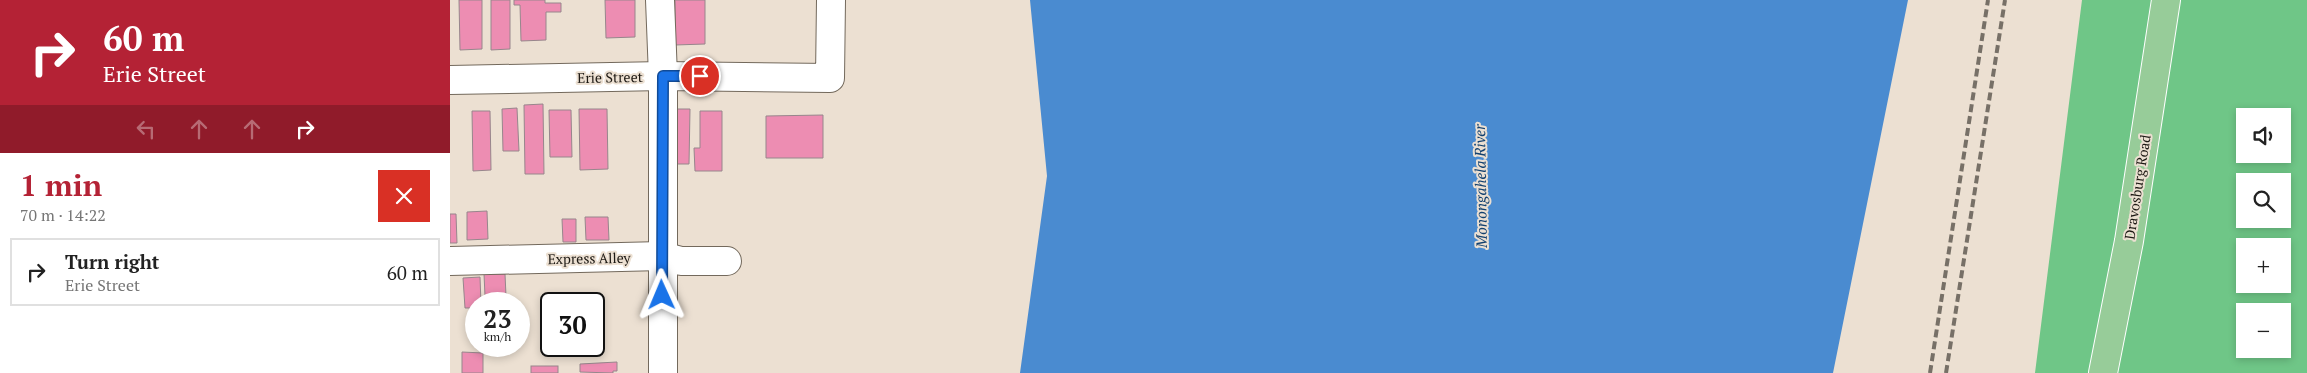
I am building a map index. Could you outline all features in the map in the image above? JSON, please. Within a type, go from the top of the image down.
[{"type":"main road","name":"Dravosburg Road","points":[[2103,373],[2129,241],[2166,0]]},
{"type":"street","points":[[660,0],[663,76],[663,373]]},
{"type":"street","name":"Erie Street","points":[[450,80],[663,76],[830,78],[831,0]]},
{"type":"street","name":"Express Alley","points":[[450,261],[662,256],[681,260],[727,261]]},
{"type":"green space","points":[[2082,0],[2307,0],[2307,373],[2035,373]]},
{"type":"water","name":"Monongahela River","points":[[1030,0],[1908,0],[1833,373],[1020,373],[1047,176]]},
{"type":"building","points":[[459,0],[482,0],[482,49],[460,50]]},
{"type":"building","points":[[491,0],[510,0],[510,49],[491,50]]},
{"type":"building","points":[[514,0],[545,0],[545,3],[561,3],[561,12],[546,12],[546,40],[521,41],[520,5],[514,5]]},
{"type":"building","points":[[605,0],[635,0],[635,37],[606,38]]},
{"type":"building","points":[[675,0],[705,0],[705,44],[675,45]]},
{"type":"building","points":[[543,104],[544,174],[525,174],[524,105]]},
{"type":"building","points":[[517,108],[519,151],[503,151],[502,109]]},
{"type":"building","points":[[579,109],[607,109],[608,169],[580,170]]},
{"type":"building","points":[[671,109],[690,109],[689,164],[671,164]]},
{"type":"building","points":[[549,110],[571,110],[572,157],[550,157]]},
{"type":"building","points":[[472,111],[490,111],[491,170],[473,171]]},
{"type":"building","points":[[700,111],[722,111],[722,171],[695,171],[694,148],[700,148]]},
{"type":"building","points":[[823,115],[823,158],[766,158],[766,116]]},
{"type":"building","points":[[487,211],[488,239],[467,240],[467,212]]},
{"type":"building","points":[[450,214],[456,214],[457,243],[450,243]]},
{"type":"building","points":[[585,217],[608,217],[609,240],[586,240]]},
{"type":"building","points":[[562,219],[576,219],[576,242],[563,242]]},
{"type":"building","points":[[484,274],[505,274],[506,292],[485,292]]},
{"type":"building","points":[[480,277],[481,292],[465,292],[465,308],[463,278]]},
{"type":"building","points":[[462,352],[465,352],[465,357],[483,357],[483,373],[462,373]]},
{"type":"building","points":[[617,362],[617,371],[613,371],[613,373],[580,372],[580,364]]},
{"type":"building","points":[[531,366],[558,366],[558,373],[531,373]]},
{"type":"railway","points":[[1930,373],[1988,0]]},
{"type":"railway","points":[[1946,373],[2005,0]]},
{"type":"route","points":[[662,295],[663,76],[700,76]]}]
